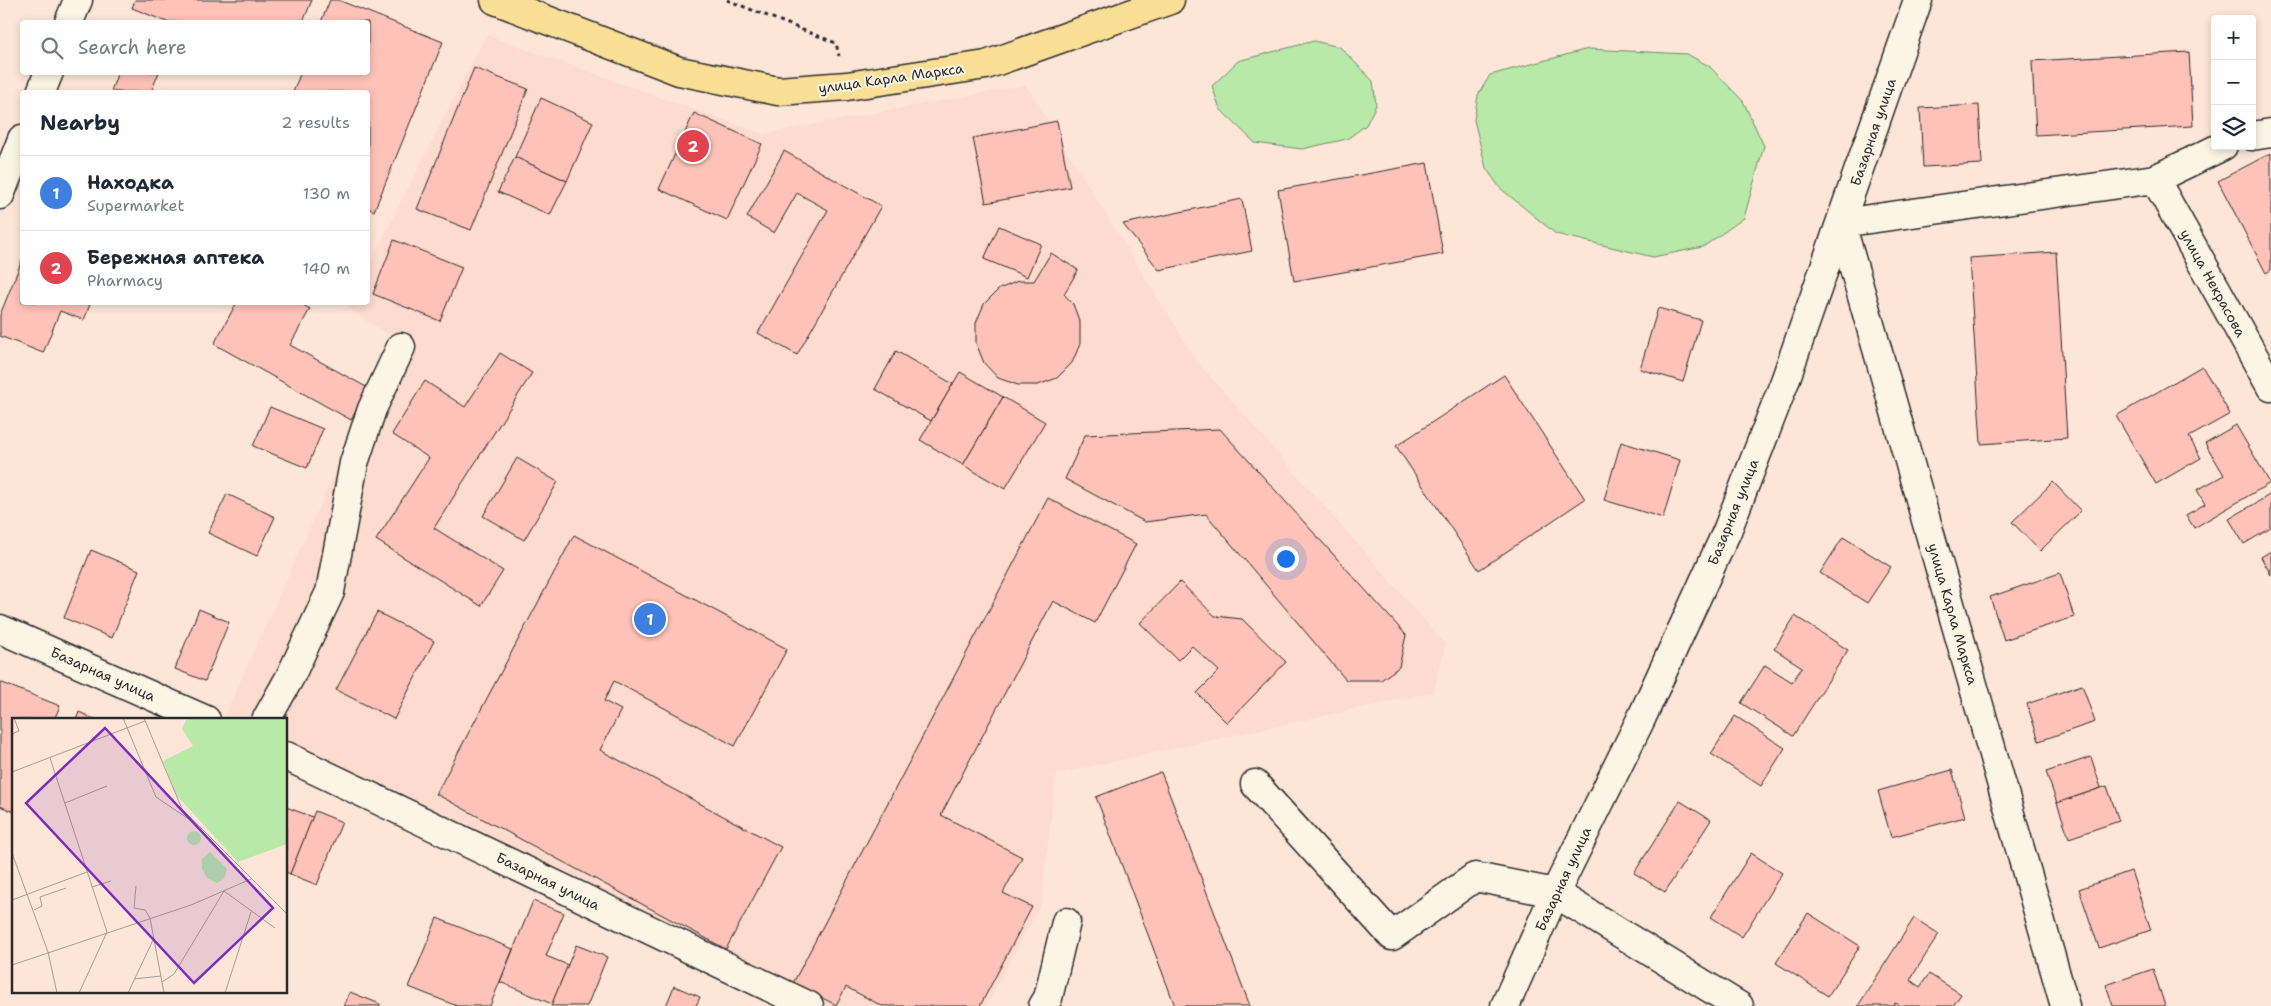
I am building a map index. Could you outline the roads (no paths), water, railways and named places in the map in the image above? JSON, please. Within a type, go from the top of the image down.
[{"type":"main road","name":"улица Карла Маркса","points":[[495,0],[679,71],[778,90],[847,86],[986,65],[1170,0]]},
{"type":"street","points":[[70,20],[78,0]]},
{"type":"street","name":"Базарная улица","points":[[1505,1006],[1555,893],[1664,670],[1727,531],[1785,381],[1918,0]]},
{"type":"street","points":[[42,90],[48,75]]},
{"type":"street","points":[[2256,135],[2271,133]]},
{"type":"street","points":[[0,195],[20,144]]},
{"type":"street","points":[[1841,223],[2155,179],[2215,150]]},
{"type":"street","name":"улица Некрасова","points":[[2155,179],[2271,388]]},
{"type":"street","name":"улица Карла Маркса","points":[[1841,223],[2065,1006]]},
{"type":"street","points":[[267,718],[290,676],[330,592],[354,463],[372,409],[401,347]]},
{"type":"street","name":"Базарная улица","points":[[0,628],[202,718]]},
{"type":"street","name":"Базарная улица","points":[[288,757],[809,1006]]},
{"type":"street","points":[[1255,784],[1392,936],[1476,876],[1555,893],[1717,998],[1739,1006]]},
{"type":"street","points":[[1043,1006],[1048,998],[1066,922]]},
{"type":"place","name":"Бережная аптека","points":[[693,146]]},
{"type":"place","name":"Находка","points":[[650,619]]}]
